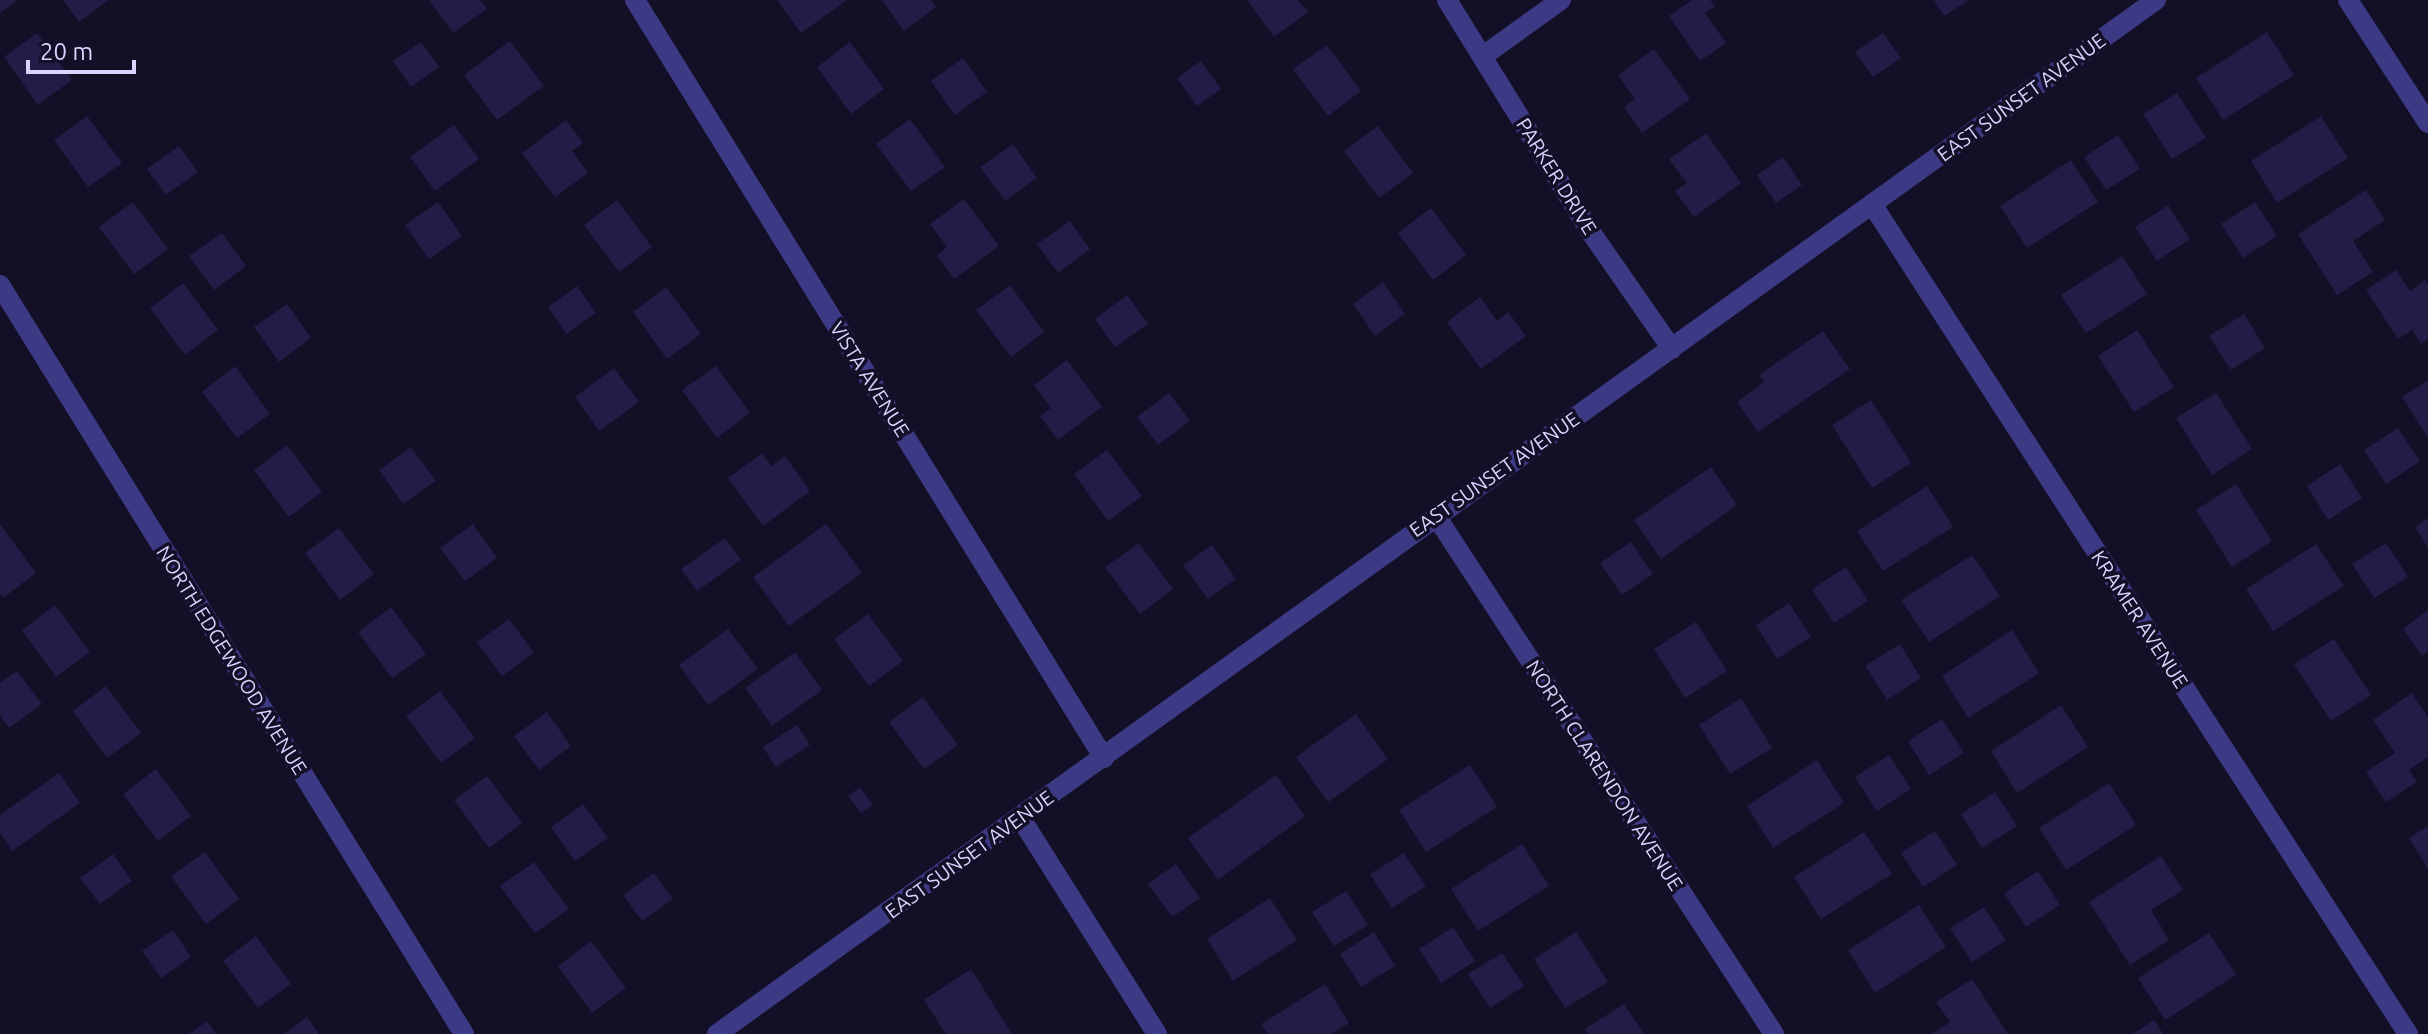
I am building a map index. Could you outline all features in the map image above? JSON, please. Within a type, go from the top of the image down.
[{"type":"street","name":"VISTA AVENUE","points":[[635,0],[1104,758]]},
{"type":"street","name":"PARKER DRIVE","points":[[1447,0],[1590,231],[1672,349]]},
{"type":"street","points":[[1483,56],[1561,0]]},
{"type":"street","name":"EAST SUNSET AVENUE","points":[[717,1034],[2156,0]]},
{"type":"street","points":[[2348,0],[2428,123]]},
{"type":"street","name":"KRAMER AVENUE","points":[[1872,204],[2408,1034]]},
{"type":"street","name":"NORTH EDGEWOOD AVENUE","points":[[0,285],[464,1034]]},
{"type":"street","name":"NORTH CLARENDON AVENUE","points":[[1436,516],[1774,1034]]},
{"type":"street","points":[[1020,817],[1157,1034]]},
{"type":"building","points":[[0,0],[18,0],[0,13]]},
{"type":"building","points":[[63,0],[109,0],[79,22]]},
{"type":"building","points":[[429,0],[480,0],[487,9],[453,33]]},
{"type":"building","points":[[777,0],[847,0],[801,33]]},
{"type":"building","points":[[882,0],[931,0],[936,7],[904,31]]},
{"type":"building","points":[[1247,0],[1298,0],[1308,12],[1274,37]]},
{"type":"building","points":[[1692,0],[1710,0],[1715,6],[1705,13],[1726,43],[1700,61],[1669,16]]},
{"type":"building","points":[[1934,0],[1969,0],[1944,16]]},
{"type":"building","points":[[2267,32],[2294,75],[2223,120],[2196,78]]},
{"type":"building","points":[[37,33],[72,80],[38,105],[4,57]]},
{"type":"building","points":[[1883,33],[1901,58],[1873,77],[1855,52]]},
{"type":"building","points":[[510,41],[544,86],[497,120],[464,75]]},
{"type":"building","points":[[421,42],[439,67],[411,87],[393,61]]},
{"type":"building","points":[[850,42],[884,89],[851,114],[817,67]]},
{"type":"building","points":[[1327,45],[1361,91],[1328,116],[1293,69]]},
{"type":"building","points":[[1654,49],[1690,99],[1642,133],[1624,107],[1635,99],[1618,75]]},
{"type":"building","points":[[963,58],[987,92],[955,115],[931,81]]},
{"type":"building","points":[[1201,61],[1221,89],[1197,106],[1177,78]]},
{"type":"building","points":[[2177,93],[2206,138],[2172,159],[2143,114]]},
{"type":"building","points":[[87,116],[122,163],[88,187],[54,140]]},
{"type":"building","points":[[2321,116],[2348,158],[2277,203],[2251,161]]},
{"type":"building","points":[[910,119],[945,167],[911,191],[876,144]]},
{"type":"building","points":[[566,120],[583,143],[572,151],[588,173],[555,197],[522,153]]},
{"type":"building","points":[[454,125],[479,159],[435,191],[410,157]]},
{"type":"building","points":[[1378,126],[1413,173],[1379,198],[1344,151]]},
{"type":"building","points":[[1706,133],[1741,183],[1694,217],[1675,191],[1687,183],[1669,159]]},
{"type":"building","points":[[2118,135],[2140,169],[2106,190],[2084,157]]},
{"type":"building","points":[[1013,144],[1037,178],[1005,201],[980,167]]},
{"type":"building","points":[[179,146],[198,172],[166,195],[147,169]]},
{"type":"building","points":[[1783,157],[1802,185],[1776,203],[1757,175]]},
{"type":"building","points":[[2071,160],[2098,202],[2027,248],[2000,206]]},
{"type":"building","points":[[2366,190],[2385,220],[2353,241],[2373,272],[2337,295],[2298,234]]},
{"type":"building","points":[[964,199],[999,246],[954,279],[937,256],[947,247],[930,224]]},
{"type":"building","points":[[617,200],[652,247],[619,272],[584,225]]},
{"type":"building","points":[[133,202],[168,249],[134,274],[99,227]]},
{"type":"building","points":[[438,202],[462,236],[429,259],[405,225]]},
{"type":"building","points":[[2255,202],[2277,236],[2243,258],[2221,224]]},
{"type":"building","points":[[2168,205],[2190,239],[2157,261],[2135,227]]},
{"type":"building","points":[[1431,208],[1466,255],[1433,280],[1398,233]]},
{"type":"building","points":[[1070,221],[1090,249],[1058,273],[1037,244]]},
{"type":"building","points":[[222,233],[246,266],[214,290],[189,256]]},
{"type":"building","points":[[2122,256],[2147,294],[2086,333],[2061,295]]},
{"type":"building","points":[[2396,270],[2410,291],[2425,280],[2428,284],[2428,339],[2421,344],[2412,330],[2398,339],[2366,290]]},
{"type":"building","points":[[1383,282],[1405,314],[1375,336],[1353,304]]},
{"type":"building","points":[[183,283],[218,330],[185,355],[150,308]]},
{"type":"building","points":[[1010,285],[1044,332],[1011,357],[976,310]]},
{"type":"building","points":[[577,286],[596,313],[566,334],[548,307]]},
{"type":"building","points":[[666,287],[701,334],[667,359],[633,312]]},
{"type":"building","points":[[1127,295],[1148,324],[1115,347],[1095,319]]},
{"type":"building","points":[[1480,297],[1497,321],[1508,312],[1526,336],[1481,369],[1447,322]]},
{"type":"building","points":[[287,304],[311,338],[279,362],[254,327]]},
{"type":"building","points":[[2244,314],[2265,348],[2231,370],[2209,336]]},
{"type":"building","points":[[2137,330],[2174,387],[2134,412],[2098,356]]},
{"type":"building","points":[[1823,331],[1850,369],[1758,432],[1737,402],[1764,382],[1759,375]]},
{"type":"building","points":[[1067,360],[1102,407],[1058,440],[1040,416],[1051,408],[1034,385]]},
{"type":"building","points":[[235,366],[270,414],[237,438],[202,392]]},
{"type":"building","points":[[716,366],[750,413],[717,438],[682,390]]},
{"type":"building","points":[[614,368],[639,402],[599,431],[575,397]]},
{"type":"building","points":[[2428,380],[2428,438],[2402,397]]},
{"type":"building","points":[[1169,393],[1190,421],[1158,445],[1137,417]]},
{"type":"building","points":[[2216,393],[2252,449],[2212,475],[2176,418]]},
{"type":"building","points":[[1871,400],[1911,463],[1872,488],[1832,425]]},
{"type":"building","points":[[2398,428],[2420,461],[2386,484],[2364,450]]},
{"type":"building","points":[[287,445],[322,492],[289,517],[254,470]]},
{"type":"building","points":[[411,447],[436,481],[403,504],[379,470]]},
{"type":"building","points":[[1107,450],[1142,496],[1108,521],[1074,474]]},
{"type":"building","points":[[762,453],[771,466],[785,456],[810,491],[763,526],[728,478]]},
{"type":"building","points":[[2340,464],[2362,498],[2328,520],[2307,486]]},
{"type":"building","points":[[1711,467],[1737,505],[1661,559],[1634,520]]},
{"type":"building","points":[[2236,484],[2272,541],[2232,567],[2196,510]]},
{"type":"building","points":[[1927,486],[1953,527],[1883,571],[1857,531]]},
{"type":"building","points":[[2428,518],[2428,548],[2415,527]]},
{"type":"building","points":[[0,524],[36,573],[3,598],[0,594]]},
{"type":"building","points":[[473,524],[497,558],[465,581],[440,548]]},
{"type":"building","points":[[826,524],[862,573],[789,626],[753,577]]},
{"type":"building","points":[[339,528],[374,574],[340,600],[305,553]]},
{"type":"building","points":[[725,538],[741,560],[697,591],[681,569]]},
{"type":"building","points":[[1631,542],[1653,574],[1622,595],[1600,563]]},
{"type":"building","points":[[1139,543],[1173,589],[1140,614],[1105,567]]},
{"type":"building","points":[[2386,543],[2408,577],[2374,598],[2352,564]]},
{"type":"building","points":[[2316,544],[2344,586],[2273,631],[2246,589]]},
{"type":"building","points":[[1212,545],[1236,579],[1208,599],[1183,565]]},
{"type":"building","points":[[1972,555],[2000,596],[1929,642],[1901,600]]},
{"type":"building","points":[[1846,567],[1868,601],[1834,623],[1812,589]]},
{"type":"building","points":[[1789,603],[1811,637],[1777,659],[1756,625]]},
{"type":"building","points":[[55,605],[90,652],[56,677],[22,630]]},
{"type":"building","points":[[391,607],[426,654],[392,678],[358,632]]},
{"type":"building","points":[[2428,610],[2428,651],[2422,656],[2403,629]]},
{"type":"building","points":[[868,614],[903,661],[869,686],[834,639]]},
{"type":"building","points":[[509,619],[534,653],[502,676],[477,642]]},
{"type":"building","points":[[1696,622],[1727,671],[1685,698],[1654,649]]},
{"type":"building","points":[[728,629],[758,669],[708,705],[679,665]]},
{"type":"building","points":[[2012,630],[2039,673],[1968,718],[1942,676]]},
{"type":"building","points":[[2334,639],[2371,695],[2331,721],[2294,664]]},
{"type":"building","points":[[1900,644],[1921,678],[1887,700],[1865,666]]},
{"type":"building","points":[[795,652],[822,690],[772,726],[745,688]]},
{"type":"building","points":[[17,671],[42,704],[9,728],[0,715],[0,683]]},
{"type":"building","points":[[106,686],[141,733],[107,758],[73,711]]},
{"type":"building","points":[[440,691],[475,738],[441,763],[406,716]]},
{"type":"building","points":[[2412,693],[2428,717],[2428,757],[2409,770],[2417,782],[2386,802],[2366,772],[2395,753],[2373,720]]},
{"type":"building","points":[[923,697],[958,745],[924,769],[889,722]]},
{"type":"building","points":[[1741,698],[1772,748],[1730,774],[1699,725]]},
{"type":"building","points":[[2061,705],[2088,747],[2017,793],[1991,751]]},
{"type":"building","points":[[547,712],[571,746],[539,770],[514,736]]},
{"type":"building","points":[[1356,714],[1388,759],[1328,802],[1296,757]]},
{"type":"building","points":[[1942,719],[1964,753],[1929,775],[1908,741]]},
{"type":"building","points":[[797,725],[810,745],[776,767],[763,747]]},
{"type":"building","points":[[1889,755],[1911,789],[1877,811],[1855,777]]},
{"type":"building","points":[[1817,760],[1844,803],[1773,848],[1747,806]]},
{"type":"building","points":[[1470,765],[1497,807],[1426,852],[1399,810]]},
{"type":"building","points":[[156,769],[191,816],[158,841],[123,794]]},
{"type":"building","points":[[59,773],[80,803],[12,851],[0,833],[0,815]]},
{"type":"building","points":[[1276,775],[1305,816],[1218,880],[1188,838]]},
{"type":"building","points":[[487,776],[522,823],[489,848],[454,800]]},
{"type":"building","points":[[2109,783],[2136,825],[2066,870],[2039,828]]},
{"type":"building","points":[[860,787],[873,805],[861,813],[848,796]]},
{"type":"building","points":[[1995,792],[2017,826],[1982,848],[1961,814]]},
{"type":"building","points":[[583,804],[608,838],[575,861],[551,827]]},
{"type":"building","points":[[2428,826],[2428,869],[2409,838]]},
{"type":"building","points":[[1935,831],[1957,865],[1923,887],[1901,853]]},
{"type":"building","points":[[1864,832],[1892,874],[1821,919],[1794,877]]},
{"type":"building","points":[[1522,844],[1549,886],[1478,931],[1451,889]]},
{"type":"building","points":[[205,852],[239,899],[206,924],[171,876]]},
{"type":"building","points":[[1404,853],[1426,886],[1392,908],[1370,874]]},
{"type":"building","points":[[113,854],[132,881],[100,904],[80,878]]},
{"type":"building","points":[[2161,856],[2183,890],[2151,910],[2169,940],[2130,965],[2089,902]]},
{"type":"building","points":[[534,862],[569,909],[535,933],[500,886]]},
{"type":"building","points":[[1176,864],[1200,898],[1172,917],[1148,884]]},
{"type":"building","points":[[2038,871],[2060,905],[2026,927],[2004,893]]},
{"type":"building","points":[[654,873],[673,899],[642,921],[623,895]]},
{"type":"building","points":[[1346,891],[1368,925],[1334,946],[1312,912]]},
{"type":"building","points":[[1270,898],[1297,940],[1233,981],[1207,939]]},
{"type":"building","points":[[1919,905],[1946,947],[1875,993],[1848,950]]},
{"type":"building","points":[[1984,907],[2006,940],[1972,962],[1950,928]]},
{"type":"building","points":[[1453,927],[1475,961],[1441,983],[1419,949]]},
{"type":"building","points":[[173,930],[191,957],[161,978],[142,951]]},
{"type":"building","points":[[1374,932],[1395,966],[1361,987],[1340,954]]},
{"type":"building","points":[[1576,932],[1608,982],[1565,1008],[1534,959]]},
{"type":"building","points":[[2209,933],[2236,975],[2165,1020],[2138,978]]},
{"type":"building","points":[[256,936],[291,984],[258,1008],[223,961]]},
{"type":"building","points":[[591,941],[626,988],[592,1013],[558,966]]},
{"type":"building","points":[[1502,953],[1524,986],[1490,1008],[1468,974]]},
{"type":"building","points":[[971,969],[1012,1034],[946,1034],[924,1000]]},
{"type":"building","points":[[1972,979],[2008,1034],[1932,1034],[1950,1022],[1936,1002]]},
{"type":"building","points":[[1325,984],[1349,1023],[1331,1034],[1268,1034],[1261,1024]]},
{"type":"building","points":[[1624,1004],[1644,1034],[1588,1034],[1585,1029]]},
{"type":"building","points":[[307,1017],[319,1034],[284,1034]]},
{"type":"building","points":[[2154,1020],[2163,1034],[2133,1034]]},
{"type":"building","points":[[207,1021],[216,1034],[189,1034]]}]
